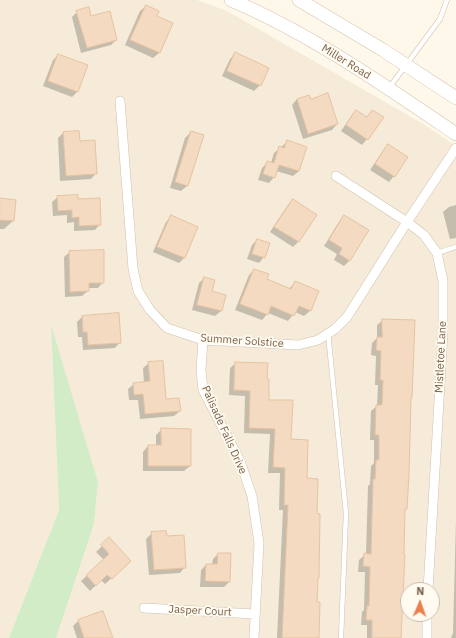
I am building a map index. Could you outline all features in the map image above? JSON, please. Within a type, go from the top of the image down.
[{"type":"main road","name":"Miller Road","points":[[231,0],[264,14],[319,45],[456,134]]},
{"type":"main road","points":[[299,0],[456,98]]},
{"type":"street","name":"Summer Solstice","points":[[120,100],[133,269],[138,291],[150,310],[167,328],[203,340],[298,344],[318,340],[335,329],[347,317],[456,148]]},
{"type":"street","name":"Mistletoe Lane","points":[[336,176],[407,222],[424,235],[437,253],[443,281],[443,332],[428,582]]},
{"type":"street","name":"Palisade Falls Drive","points":[[203,340],[200,370],[203,390],[240,461],[252,496],[259,543],[254,638]]},
{"type":"street","name":"Jasper Court","points":[[144,608],[255,614]]},
{"type":"street","points":[[427,638],[428,622]]},
{"type":"lane","points":[[388,89],[440,19],[447,0]]},
{"type":"lane","points":[[437,253],[456,247]]},
{"type":"lane","points":[[328,333],[346,513],[341,638]]},
{"type":"shaded area","points":[[0,0],[197,0],[227,11],[425,125],[456,146],[456,638],[56,638],[94,524],[98,482],[51,328],[59,510],[9,638],[0,638]]},
{"type":"green space","points":[[51,325],[98,482],[94,524],[56,638],[9,638],[59,510]]},
{"type":"building","points":[[146,5],[159,11],[157,16],[173,23],[160,53],[130,40]]},
{"type":"building","points":[[89,7],[91,16],[110,11],[117,40],[87,48],[76,11]]},
{"type":"building","points":[[235,52],[269,68],[261,86],[227,71]]},
{"type":"building","points":[[58,54],[88,65],[78,92],[48,81]]},
{"type":"building","points":[[328,93],[338,124],[308,134],[297,99],[309,95],[311,99]]},
{"type":"building","points":[[356,110],[367,117],[372,110],[384,117],[368,140],[346,125]]},
{"type":"building","points":[[79,131],[80,141],[95,140],[97,174],[66,176],[63,132]]},
{"type":"building","points":[[191,131],[204,135],[188,186],[175,182]]},
{"type":"building","points":[[287,140],[307,147],[299,171],[279,165],[275,178],[263,174],[267,161],[274,163],[279,146],[284,148]]},
{"type":"building","points":[[388,144],[408,157],[395,177],[375,164]]},
{"type":"building","points":[[78,195],[78,199],[100,198],[101,225],[79,226],[79,217],[72,218],[72,210],[58,211],[57,196]]},
{"type":"building","points":[[0,198],[16,200],[14,221],[0,220]]},
{"type":"building","points":[[293,199],[317,215],[299,242],[274,227]]},
{"type":"building","points":[[171,215],[198,227],[185,258],[157,247]]},
{"type":"building","points":[[344,215],[369,230],[350,261],[339,254],[342,248],[329,240]]},
{"type":"building","points":[[257,239],[270,243],[265,258],[252,254]]},
{"type":"building","points":[[104,250],[104,283],[89,283],[89,291],[70,292],[69,251]]},
{"type":"building","points":[[254,269],[269,274],[267,279],[291,289],[295,281],[319,291],[311,311],[299,306],[294,316],[271,306],[268,315],[240,304]]},
{"type":"building","points":[[204,277],[215,280],[212,291],[226,295],[222,311],[197,305]]},
{"type":"building","points":[[119,313],[121,343],[88,345],[87,332],[83,332],[82,316]]},
{"type":"building","points":[[382,319],[415,320],[409,474],[407,509],[405,509],[404,582],[400,582],[401,638],[372,638],[372,620],[366,620],[367,606],[369,606],[370,567],[363,566],[364,553],[371,554],[373,479],[375,479],[376,460],[379,460],[379,435],[375,435],[376,405],[382,405],[383,380],[380,380],[381,351],[376,350],[377,337],[382,337]]},
{"type":"building","points":[[163,361],[166,399],[179,398],[181,411],[145,414],[143,394],[134,395],[133,383],[150,381],[148,362]]},
{"type":"building","points":[[235,362],[268,363],[267,379],[269,379],[269,400],[293,400],[291,439],[308,440],[307,478],[318,479],[317,513],[320,514],[317,602],[320,602],[319,638],[282,638],[288,505],[284,505],[285,468],[273,467],[275,429],[249,428],[250,391],[234,390]]},
{"type":"building","points":[[161,428],[191,429],[191,466],[148,466],[148,445],[161,445]]},
{"type":"building","points":[[166,531],[167,536],[184,535],[186,568],[154,570],[151,532]]},
{"type":"building","points":[[109,537],[131,561],[112,579],[107,575],[96,586],[86,575],[109,554],[101,545]]},
{"type":"building","points":[[218,553],[231,553],[230,582],[205,581],[206,564],[217,564]]},
{"type":"building","points":[[103,611],[113,638],[84,638],[78,620]]}]
